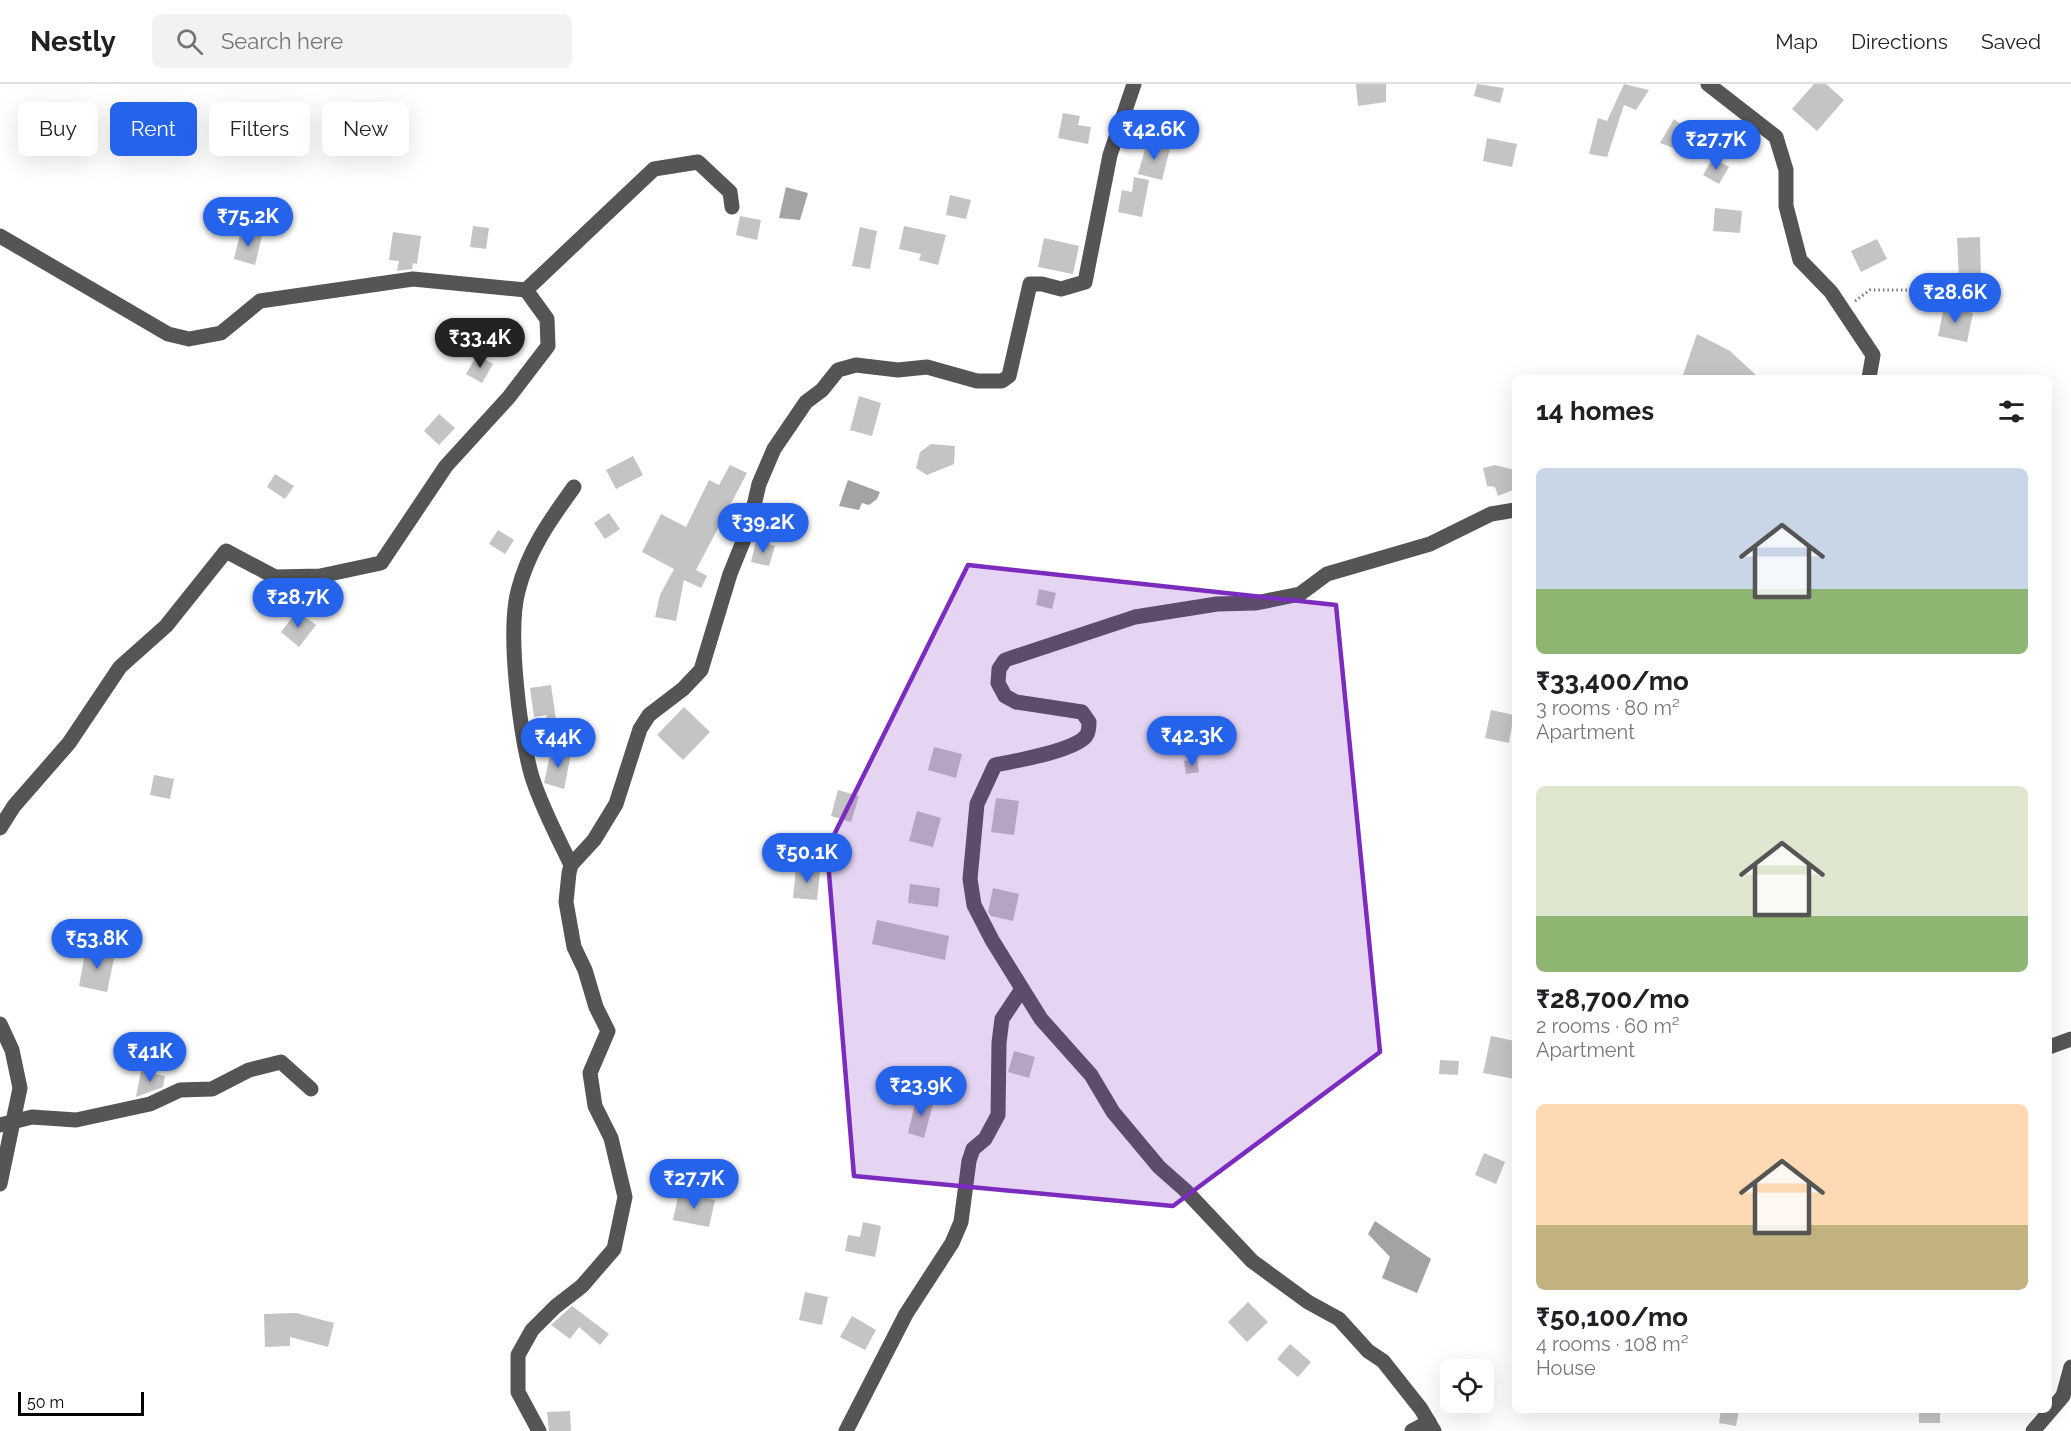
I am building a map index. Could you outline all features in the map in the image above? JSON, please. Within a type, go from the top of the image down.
[{"type":"street","points":[[571,865],[594,840],[616,804],[640,729],[649,715],[682,689],[701,670],[730,574],[749,527],[759,484],[774,449],[806,402],[822,390],[838,370],[856,365],[898,370],[927,367],[977,381],[1002,381],[1009,376],[1030,284],[1042,284],[1061,289],[1085,282],[1110,155],[1134,84]]},
{"type":"street","points":[[1707,84],[1776,137],[1786,170],[1786,206],[1800,260],[1844,310],[1873,355],[1870,375]]},
{"type":"street","points":[[526,290],[654,169],[698,162],[730,192],[732,207]]},
{"type":"street","points":[[0,236],[168,334],[189,339],[221,333],[260,301],[413,279],[526,290],[547,319],[548,346],[509,397],[446,466],[381,563],[320,576],[276,577],[226,551],[166,626],[120,667],[69,743],[14,806],[0,828]]},
{"type":"street","points":[[539,1431],[518,1392],[518,1355],[532,1330],[555,1307],[582,1286],[614,1249],[625,1197],[611,1138],[595,1106],[590,1073],[608,1031],[574,947],[566,902],[571,865],[550,823],[532,776],[515,670],[513,618],[518,590],[542,530],[574,487]]},
{"type":"street","points":[[1412,1431],[1431,1427],[1383,1361],[1368,1351],[1339,1319],[1308,1302],[1252,1261],[1185,1190],[1159,1167],[1113,1112],[1091,1075],[1041,1019],[974,904],[970,879],[977,804],[995,765],[1056,751],[1085,738],[1089,722],[1082,712],[1016,702],[1005,696],[998,683],[999,669],[1005,660],[1135,617],[1217,604],[1256,603],[1300,594],[1327,574],[1430,544],[1491,514],[1512,510]]},
{"type":"street","points":[[846,1431],[906,1314],[952,1242],[961,1222],[969,1161],[973,1149],[985,1139],[998,1115],[999,1043],[1002,1019],[1022,989]]},
{"type":"street","points":[[0,1024],[12,1050],[20,1088],[6,1124],[0,1184]]},
{"type":"street","points":[[2052,1046],[2071,1039]]},
{"type":"street","points":[[6,1124],[32,1117],[76,1120],[150,1104],[180,1089],[212,1089],[249,1070],[281,1062],[311,1089]]},
{"type":"street","points":[[2052,1409],[2063,1396],[2071,1368]]},
{"type":"street","points":[[2033,1431],[2048,1413]]},
{"type":"path","points":[[1844,310],[1870,290],[1952,290],[1978,298]]},
{"type":"highlighted area","points":[[968,565],[1336,605],[1380,1052],[1173,1206],[854,1176],[827,849]]},
{"type":"shaded area","points":[[786,187],[808,193],[800,220],[779,218]]},
{"type":"shaded area","points":[[848,480],[880,492],[877,499],[869,505],[862,503],[859,510],[839,506]]},
{"type":"shaded area","points":[[1375,1221],[1431,1259],[1417,1293],[1382,1278],[1390,1257],[1368,1234]]},
{"type":"building","points":[[1356,84],[1386,84],[1386,102],[1358,106]]},
{"type":"building","points":[[1477,84],[1504,88],[1500,103],[1474,96]]},
{"type":"building","points":[[1624,84],[1649,90],[1636,110],[1624,105],[1607,157],[1589,154],[1598,118],[1607,121]]},
{"type":"building","points":[[1814,84],[1826,84],[1844,100],[1817,131],[1792,109]]},
{"type":"building","points":[[1063,113],[1080,116],[1078,125],[1091,127],[1088,144],[1058,138]]},
{"type":"building","points":[[1674,119],[1701,140],[1693,155],[1660,143]]},
{"type":"building","points":[[1487,138],[1517,144],[1512,167],[1483,161]]},
{"type":"building","points":[[1147,142],[1170,148],[1162,180],[1138,174]]},
{"type":"building","points":[[1713,158],[1729,167],[1719,184],[1703,175]]},
{"type":"building","points":[[1134,177],[1149,180],[1142,217],[1118,212],[1122,190],[1132,192]]},
{"type":"building","points":[[950,195],[971,200],[966,219],[946,215]]},
{"type":"building","points":[[1715,208],[1742,211],[1740,233],[1713,231]]},
{"type":"building","points":[[740,216],[761,220],[757,240],[736,235]]},
{"type":"building","points":[[473,226],[489,228],[486,249],[470,247]]},
{"type":"building","points":[[904,226],[946,235],[938,265],[919,260],[921,254],[899,249]]},
{"type":"building","points":[[860,227],[877,231],[870,269],[852,266]]},
{"type":"building","points":[[241,230],[262,236],[255,265],[234,259]]},
{"type":"building","points":[[393,232],[421,236],[417,264],[413,263],[412,269],[397,271],[399,261],[389,260]]},
{"type":"building","points":[[1980,237],[1981,278],[1959,278],[1957,238]]},
{"type":"building","points":[[1044,238],[1079,246],[1073,274],[1038,267]]},
{"type":"building","points":[[1877,239],[1887,259],[1861,272],[1851,251]]},
{"type":"building","points":[[1944,307],[1973,313],[1967,342],[1938,336]]},
{"type":"building","points":[[1697,334],[1730,351],[1756,375],[1683,375]]},
{"type":"building","points":[[477,355],[493,364],[482,383],[466,374]]},
{"type":"building","points":[[859,396],[881,403],[872,436],[850,430]]},
{"type":"building","points":[[439,414],[455,428],[439,445],[424,431]]},
{"type":"building","points":[[931,444],[955,446],[954,464],[927,475],[916,468],[920,452]]},
{"type":"building","points":[[633,456],[643,475],[616,489],[606,470]]},
{"type":"building","points":[[730,465],[747,473],[696,570],[707,576],[701,588],[684,580],[676,621],[655,617],[660,595],[674,569],[642,552],[661,514],[686,527],[709,480],[719,485]]},
{"type":"building","points":[[1495,465],[1512,469],[1512,490],[1498,496],[1495,487],[1487,486],[1483,468]]},
{"type":"building","points":[[275,474],[294,486],[285,499],[267,487]]},
{"type":"building","points":[[609,513],[620,529],[605,539],[594,523]]},
{"type":"building","points":[[498,530],[514,540],[505,554],[489,544]]},
{"type":"building","points":[[756,541],[775,546],[769,566],[751,562]]},
{"type":"building","points":[[1039,589],[1056,593],[1052,609],[1036,605]]},
{"type":"building","points":[[297,611],[316,625],[299,647],[281,632]]},
{"type":"building","points":[[551,685],[559,728],[555,743],[541,740],[547,715],[534,717],[530,688]]},
{"type":"building","points":[[684,707],[710,732],[683,760],[657,735]]},
{"type":"building","points":[[1491,710],[1512,715],[1509,743],[1485,738]]},
{"type":"building","points":[[934,747],[962,754],[956,778],[928,770]]},
{"type":"building","points":[[551,750],[571,754],[564,789],[544,783]]},
{"type":"building","points":[[1197,759],[1199,772],[1186,774],[1184,761]]},
{"type":"building","points":[[154,775],[174,779],[170,799],[150,795]]},
{"type":"building","points":[[838,790],[859,796],[851,822],[831,816]]},
{"type":"building","points":[[996,798],[1019,801],[1014,835],[991,832]]},
{"type":"building","points":[[917,811],[941,818],[933,847],[909,841]]},
{"type":"building","points":[[796,869],[820,871],[817,900],[793,898]]},
{"type":"building","points":[[910,884],[940,888],[938,907],[908,903]]},
{"type":"building","points":[[993,888],[1019,894],[1013,921],[991,916],[988,912]]},
{"type":"building","points":[[877,920],[949,936],[945,960],[872,944]]},
{"type":"building","points":[[86,948],[115,954],[107,992],[79,986]]},
{"type":"building","points":[[1491,1036],[1512,1040],[1512,1078],[1483,1073]]},
{"type":"building","points":[[1014,1051],[1035,1057],[1029,1078],[1008,1072]]},
{"type":"building","points":[[1440,1060],[1459,1061],[1458,1075],[1439,1074]]},
{"type":"building","points":[[141,1071],[165,1076],[163,1087],[136,1097]]},
{"type":"building","points":[[917,1096],[934,1100],[924,1138],[908,1133]]},
{"type":"building","points":[[1484,1153],[1505,1162],[1496,1184],[1475,1175]]},
{"type":"building","points":[[679,1192],[715,1200],[709,1227],[673,1220]]},
{"type":"building","points":[[863,1222],[881,1226],[875,1257],[845,1251],[848,1235],[860,1237]]},
{"type":"building","points":[[805,1292],[828,1297],[822,1325],[799,1320]]},
{"type":"building","points":[[1248,1302],[1268,1322],[1247,1342],[1228,1322]]},
{"type":"building","points":[[572,1306],[609,1334],[600,1345],[579,1327],[570,1339],[551,1325]]},
{"type":"building","points":[[296,1313],[334,1323],[328,1347],[290,1337],[290,1346],[265,1347],[264,1314]]},
{"type":"building","points":[[852,1316],[876,1330],[865,1350],[840,1337]]},
{"type":"building","points":[[1290,1344],[1311,1362],[1298,1377],[1277,1359]]},
{"type":"building","points":[[570,1411],[571,1431],[549,1431],[547,1412]]},
{"type":"building","points":[[1721,1413],[1738,1413],[1736,1426],[1719,1423]]},
{"type":"building","points":[[1919,1413],[1940,1413],[1940,1423],[1919,1423]]}]
